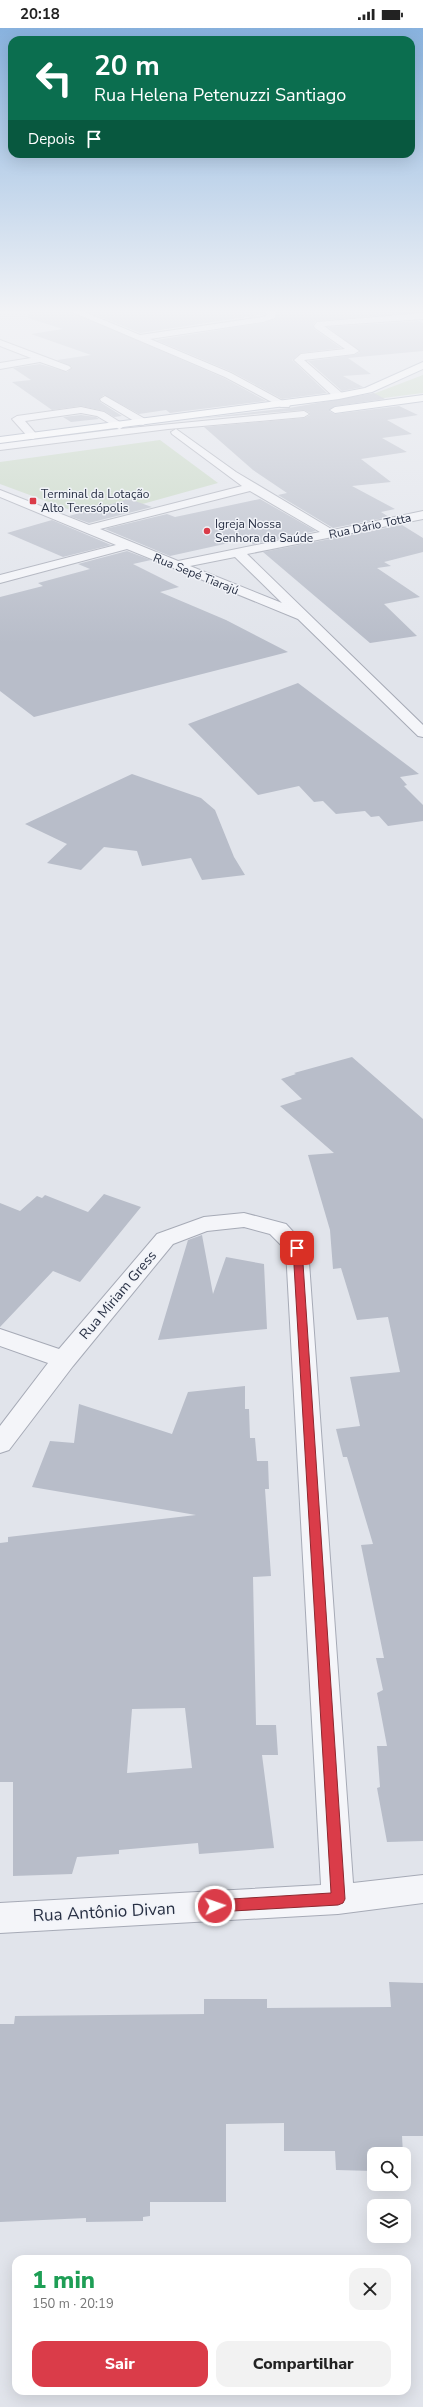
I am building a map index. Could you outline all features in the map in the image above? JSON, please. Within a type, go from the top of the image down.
[{"type":"main road","points":[[0,440],[143,422]]},
{"type":"main road","points":[[0,454],[172,429],[235,422]]},
{"type":"street","points":[[20,422],[33,436]]},
{"type":"street","points":[[113,422],[119,426]]},
{"type":"street","points":[[0,447],[172,429],[205,422]]},
{"type":"street","points":[[172,429],[199,452],[250,487],[332,534]]},
{"type":"street","points":[[88,530],[250,487]]},
{"type":"street","name":"Rua Sepé Tiarajú","points":[[0,493],[125,546],[305,617]]},
{"type":"street","name":"Rua Dário Totta","points":[[176,565],[423,515]]},
{"type":"street","points":[[0,579],[125,546]]},
{"type":"street","name":"Rua Sepé Tiarajú","points":[[238,553],[423,733]]},
{"type":"street","name":"Rua Miriam Gress","points":[[0,1444],[64,1360],[165,1239],[204,1224],[244,1220],[278,1229],[297,1248],[338,1899]]},
{"type":"street","points":[[0,1337],[64,1360]]},
{"type":"street","name":"Rua Antônio Divan","points":[[0,1918],[338,1899],[423,1889]]},
{"type":"green space","points":[[160,440],[218,483],[92,518],[0,484],[0,462]]},
{"type":"building","points":[[259,422],[391,422],[412,434],[382,438],[407,452],[361,459],[391,482],[352,486],[395,509],[381,512],[389,517],[333,528],[278,495],[287,493],[253,470],[204,427]]},
{"type":"building","points":[[129,499],[152,507],[89,523],[69,516]]},
{"type":"building","points":[[260,499],[316,531],[253,544],[247,539],[170,556],[105,529],[167,514],[175,517]]},
{"type":"building","points":[[52,520],[111,545],[63,557],[7,533]]},
{"type":"building","points":[[402,525],[423,538],[423,552],[384,562],[391,566],[377,568],[420,597],[384,604],[417,636],[370,643],[263,552]]},
{"type":"building","points":[[127,551],[151,560],[133,564],[179,587],[160,592],[226,620],[288,652],[34,717],[0,691],[0,597],[43,586],[38,583],[90,569],[78,564]]},
{"type":"building","points":[[298,683],[419,774],[400,777],[407,785],[404,786],[423,805],[423,821],[388,826],[379,816],[371,817],[365,811],[336,814],[323,801],[314,802],[299,786],[258,795],[188,724]]},
{"type":"building","points":[[132,774],[201,798],[215,810],[234,857],[245,875],[202,880],[191,858],[142,866],[137,851],[104,847],[81,870],[47,863],[67,844],[25,824]]},
{"type":"building","points":[[352,1057],[423,1119],[423,1841],[387,1842],[377,1788],[380,1787],[377,1746],[387,1746],[377,1693],[383,1690],[376,1658],[384,1658],[361,1545],[373,1544],[347,1457],[343,1457],[336,1429],[360,1426],[350,1377],[400,1372],[388,1317],[357,1320],[341,1268],[333,1269],[330,1230],[308,1155],[334,1153],[280,1106],[302,1099],[281,1079],[296,1074],[294,1073]]},
{"type":"building","points":[[104,1194],[141,1207],[80,1282],[53,1271],[0,1327],[0,1203],[20,1211],[37,1196],[42,1198],[45,1195],[88,1212]]},
{"type":"building","points":[[202,1235],[213,1294],[226,1257],[264,1264],[267,1329],[158,1340],[188,1240]]},
{"type":"building","points":[[245,1386],[245,1409],[249,1409],[250,1438],[255,1438],[257,1461],[268,1461],[269,1489],[265,1489],[271,1576],[253,1577],[256,1725],[276,1725],[278,1755],[262,1755],[274,1848],[199,1854],[198,1843],[119,1850],[119,1854],[77,1857],[72,1874],[13,1876],[13,1782],[0,1782],[0,1543],[8,1542],[8,1537],[196,1515],[32,1487],[50,1441],[74,1443],[79,1404],[172,1434],[188,1392]],"holes":[[[185,1708],[192,1768],[127,1773],[132,1709]]]},
{"type":"building","points":[[389,1982],[423,1983],[423,2136],[402,2136],[403,2147],[367,2147],[367,2171],[336,2170],[335,2151],[284,2151],[284,2123],[226,2124],[226,2202],[150,2202],[150,2216],[143,2217],[143,2221],[86,2222],[86,2218],[0,2222],[0,2024],[14,2024],[15,2016],[204,2014],[204,1999],[267,1999],[267,2008],[391,2007]]},
{"type":"place","name":"Terminal da Lotação Alto Teresópolis","points":[[33,501]]},
{"type":"place","name":"Igreja Nossa Senhora da Saúde","points":[[207,531]]},
{"type":"route","points":[[215,1906],[338,1899],[297,1248]]}]
